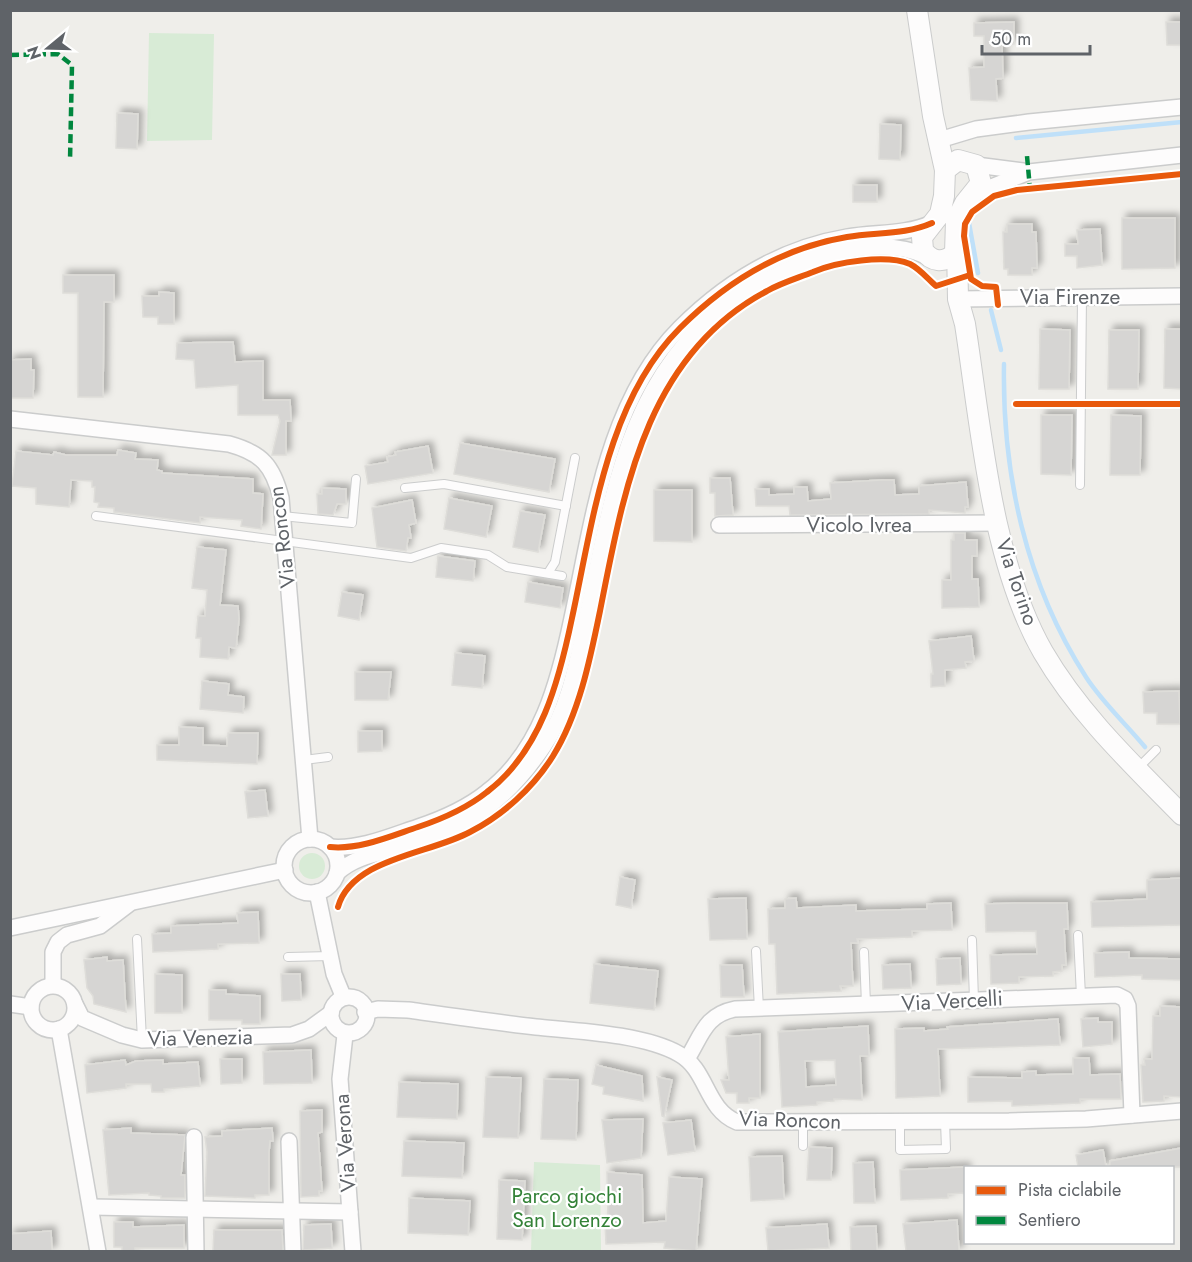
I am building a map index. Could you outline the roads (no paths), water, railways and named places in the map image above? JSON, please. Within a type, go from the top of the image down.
[{"type":"street","points":[[917,10],[933,116],[945,170],[942,207],[922,237],[922,250],[929,257]]},
{"type":"street","points":[[946,138],[976,129],[1029,122],[1182,107]]},
{"type":"street","points":[[933,116],[946,138],[980,170],[981,183],[974,194]]},
{"type":"street","points":[[974,194],[1029,172],[1182,155]]},
{"type":"street","points":[[945,170],[952,162],[970,162],[1029,172]]},
{"type":"street","name":"Via Torino","points":[[974,194],[965,203],[956,221],[958,299],[965,324],[998,523],[1025,612],[1042,651],[1072,697],[1136,769],[1182,815]]},
{"type":"street","points":[[932,223],[902,232],[843,238],[785,256],[757,268],[723,290],[679,330],[643,378],[621,421],[606,466],[565,653],[547,710],[534,737],[505,776],[472,803],[395,834],[352,847],[330,847],[310,839],[298,843],[289,851],[285,870],[286,877],[296,888],[317,892],[330,885],[337,873],[356,860],[429,837],[479,815],[515,786],[546,744],[560,715],[578,656],[619,470],[633,426],[655,385],[689,339],[729,302],[798,265],[864,248],[903,249],[938,261],[950,258],[957,246]]},
{"type":"street","name":"Via Torino","points":[[929,257],[958,299]]},
{"type":"street","name":"Via Firenze","points":[[958,299],[1182,296]]},
{"type":"street","name":"Via Roncon","points":[[10,419],[242,447],[257,455],[273,472],[281,498],[310,839]]},
{"type":"street","name":"Vicolo Ivrea","points":[[719,525],[998,523]]},
{"type":"street","points":[[330,847],[337,859],[337,873]]},
{"type":"street","points":[[10,928],[285,870]]},
{"type":"street","points":[[317,892],[331,956],[343,996]]},
{"type":"street","points":[[75,1004],[70,1023],[59,1029],[52,1030],[34,1019],[32,1007],[36,994],[53,985],[53,952],[58,942],[67,935],[100,926],[134,901]]},
{"type":"street","name":"Via Venezia","points":[[53,985],[70,993],[82,1018],[122,1035],[142,1040],[292,1035],[309,1029],[331,1013]]},
{"type":"street","name":"Via Vercelli","points":[[687,1059],[707,1024],[720,1012],[1117,995],[1125,999],[1128,1006],[1132,1115]]},
{"type":"street","points":[[343,996],[354,996],[360,1000],[365,1012],[362,1027],[353,1034],[345,1035],[335,1028],[331,1013],[337,1001],[343,996]]},
{"type":"street","points":[[10,1004],[32,1007]]},
{"type":"street","name":"Via Roncon","points":[[365,1012],[378,1009],[408,1010],[592,1032],[661,1046],[687,1059],[702,1077],[717,1108],[732,1120],[803,1122],[1086,1119],[1182,1111]]},
{"type":"street","points":[[59,1029],[98,1251]]},
{"type":"street","name":"Via Verona","points":[[345,1035],[340,1079],[353,1251]]},
{"type":"street","points":[[194,1137],[196,1251]]},
{"type":"street","points":[[290,1141],[293,1251]]},
{"type":"street","points":[[92,1207],[350,1212]]},
{"type":"lane","points":[[1080,485],[1082,297]]},
{"type":"lane","points":[[548,573],[555,562],[575,458]]},
{"type":"lane","points":[[282,516],[352,523],[356,479]]},
{"type":"lane","points":[[405,488],[444,484],[566,506]]},
{"type":"lane","points":[[96,516],[284,539],[411,558],[441,548],[488,555],[507,567],[562,576]]},
{"type":"lane","points":[[1136,769],[1156,750]]},
{"type":"lane","points":[[304,760],[328,757]]},
{"type":"lane","points":[[1078,935],[1081,996]]},
{"type":"lane","points":[[137,939],[142,1040]]},
{"type":"lane","points":[[972,940],[974,1000]]},
{"type":"lane","points":[[756,951],[759,1009]]},
{"type":"lane","points":[[864,952],[867,1005]]},
{"type":"lane","points":[[288,957],[331,956]]},
{"type":"lane","points":[[900,1121],[900,1150],[946,1149],[945,1120]]},
{"type":"lane","points":[[803,1122],[803,1146]]},
{"type":"waterway","points":[[1016,138],[1182,122]]},
{"type":"waterway","points":[[969,223],[978,273]]},
{"type":"waterway","points":[[991,310],[1001,350]]},
{"type":"waterway","points":[[1004,364],[1004,405],[1013,487],[1033,566],[1065,641],[1086,677],[1145,747]]},
{"type":"park label","name":"Parco giochi San Lorenzo","points":[[567,1208]]}]
